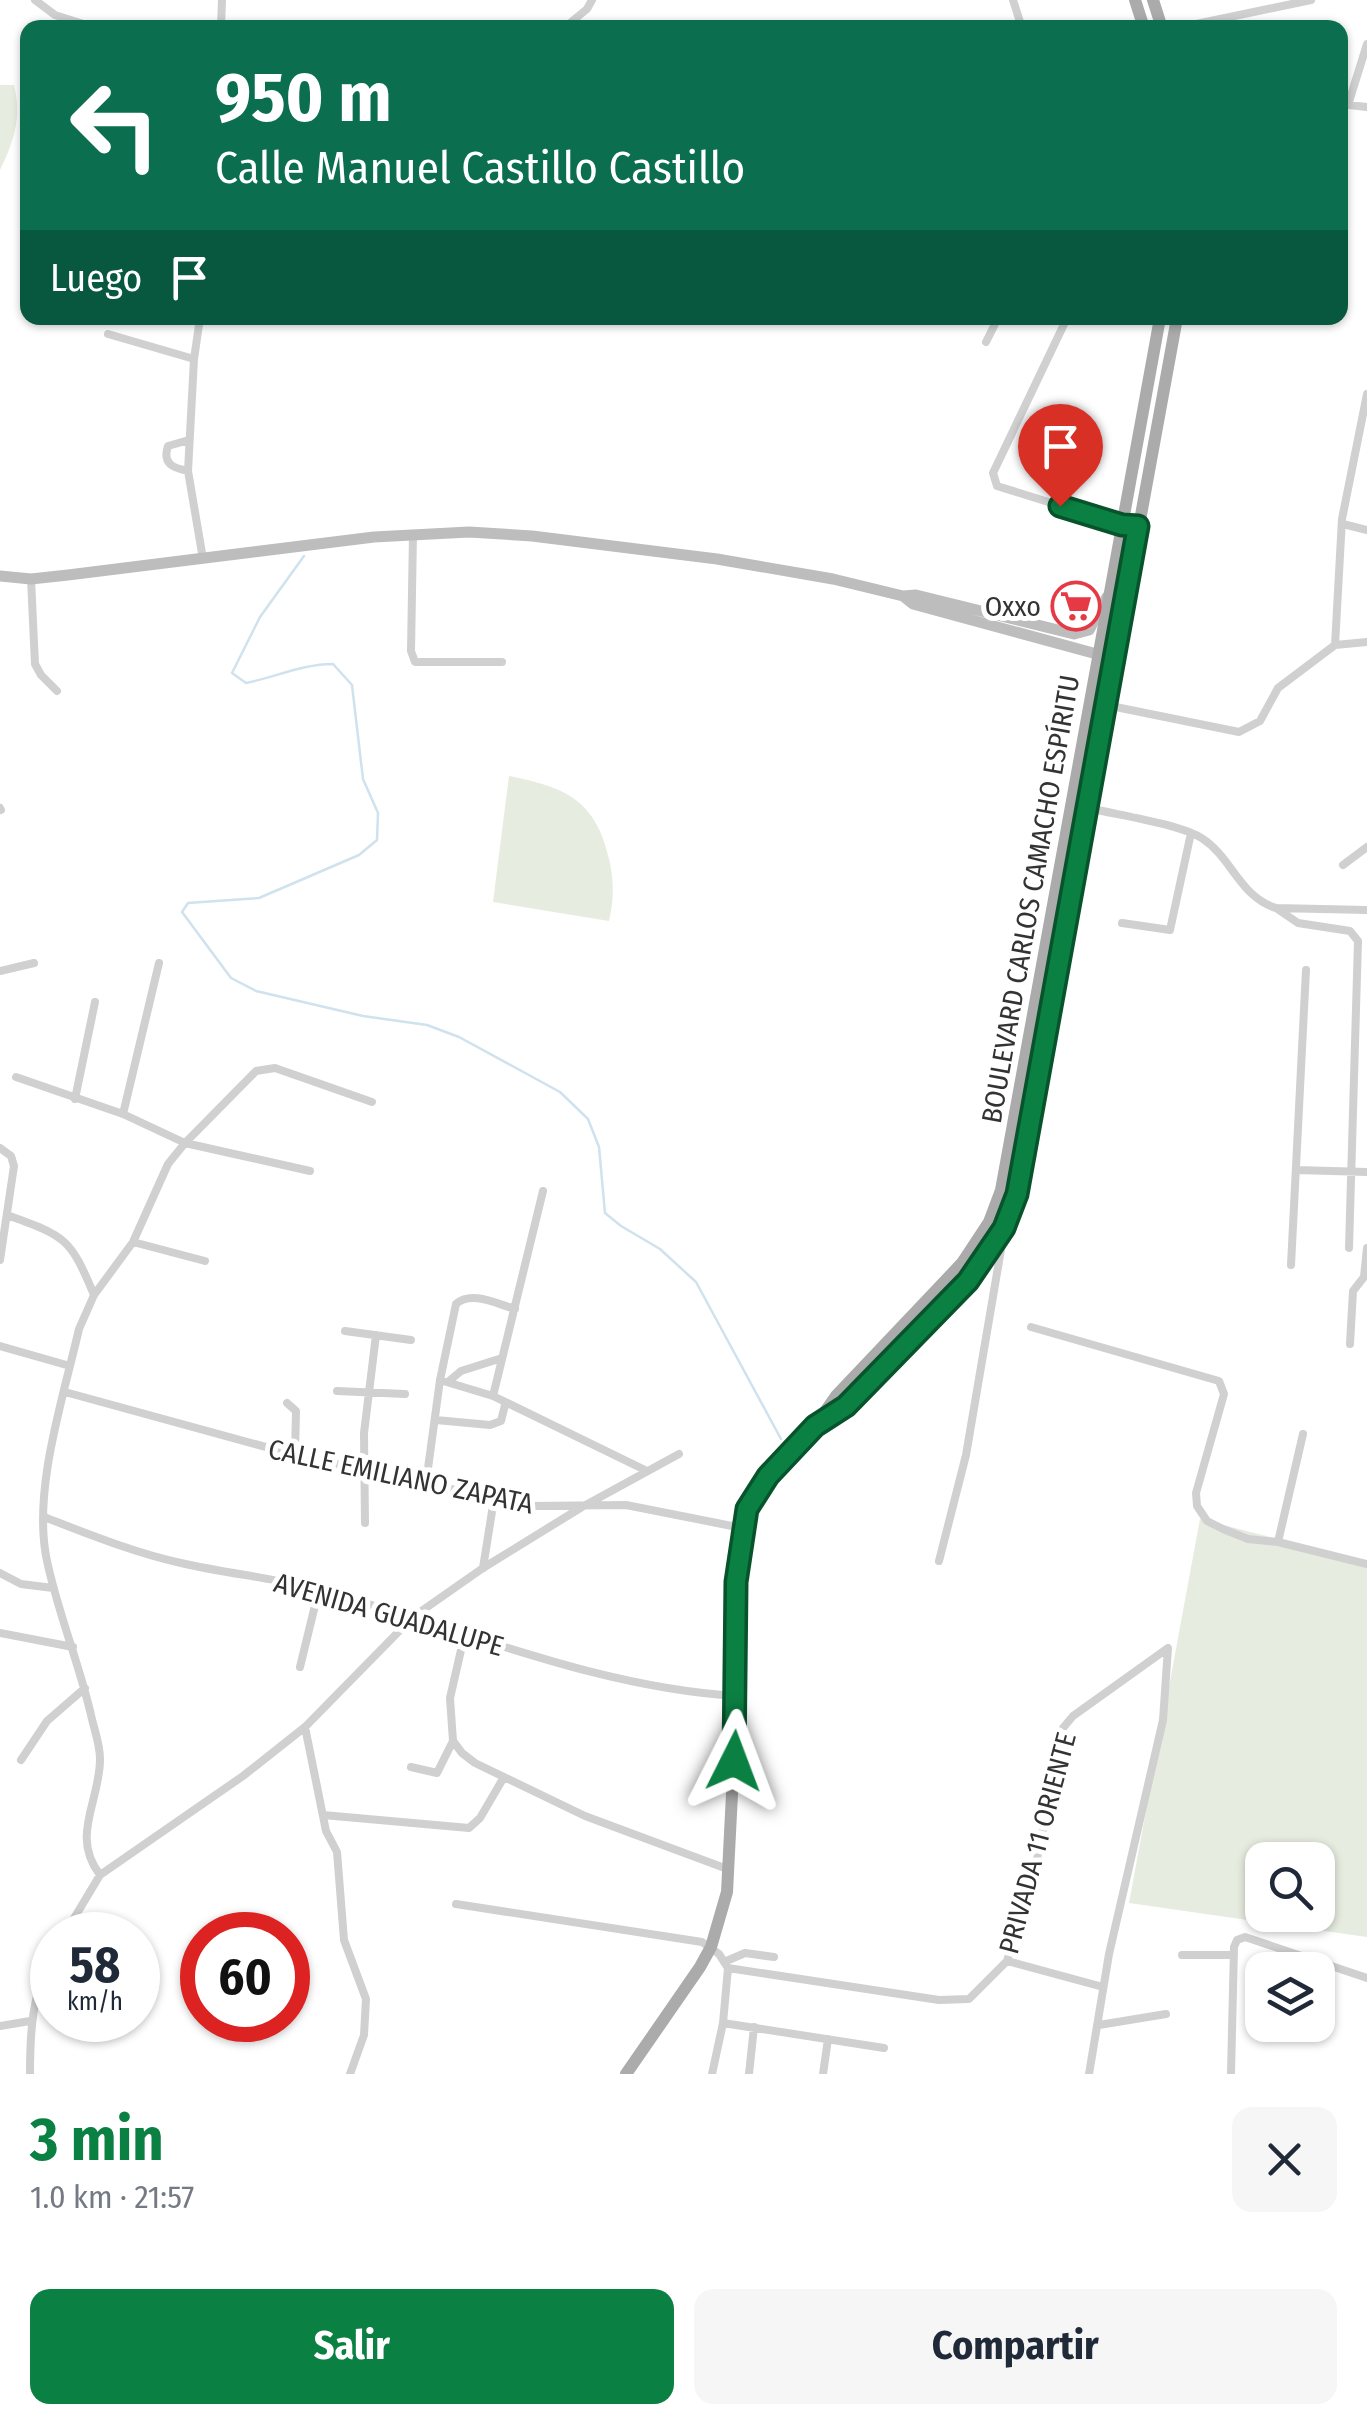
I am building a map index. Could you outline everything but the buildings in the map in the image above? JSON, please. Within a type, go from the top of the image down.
[{"type":"main road","name":"BOULEVARD CARLOS CAMACHO ESPÍRITU","points":[[626,2074],[711,1947],[724,1904],[730,1870],[737,1696],[736,1582],[747,1509],[758,1489],[815,1426],[836,1396],[962,1263],[996,1206],[1013,1137],[1159,325]]},
{"type":"main road","name":"BOULEVARD CARLOS CAMACHO ESPÍRITU","points":[[815,1426],[846,1406],[968,1281],[1004,1228],[1020,1183],[1175,325]]},
{"type":"main road","points":[[0,576],[31,579],[413,534],[469,532],[716,559],[834,579],[903,596],[916,595],[1082,634],[1089,630],[1109,595]]},
{"type":"main road","points":[[903,596],[913,604],[1115,658]]},
{"type":"main road","points":[[1078,651],[1082,634]]},
{"type":"street","points":[[35,0],[80,20]]},
{"type":"street","points":[[574,20],[592,0]]},
{"type":"street","points":[[1215,20],[1311,0]]},
{"type":"street","points":[[1348,94],[1367,44]]},
{"type":"street","points":[[199,325],[188,471],[203,558]]},
{"type":"street","points":[[986,342],[994,325]]},
{"type":"street","points":[[1064,325],[993,480],[997,486],[1122,525],[1138,526]]},
{"type":"street","points":[[108,334],[194,359]]},
{"type":"street","points":[[1335,645],[1342,524],[1367,394]]},
{"type":"street","points":[[188,471],[174,468],[165,454],[168,446],[189,440]]},
{"type":"street","points":[[1342,524],[1367,530]]},
{"type":"street","points":[[413,534],[413,659],[419,664],[502,662]]},
{"type":"street","points":[[31,579],[35,664],[40,676],[58,690]]},
{"type":"street","points":[[1092,702],[1238,732],[1260,721],[1278,688],[1335,645],[1367,642]]},
{"type":"street","points":[[1088,808],[1190,833],[1211,846],[1250,894],[1298,923],[1350,931],[1358,941],[1349,1248]]},
{"type":"street","points":[[1122,923],[1170,930],[1190,833]]},
{"type":"street","points":[[1342,865],[1367,847]]},
{"type":"street","points":[[1276,908],[1367,910]]},
{"type":"street","points":[[0,971],[34,963]]},
{"type":"street","points":[[123,1114],[159,963]]},
{"type":"street","points":[[1290,1266],[1306,970]]},
{"type":"street","points":[[75,1100],[94,1002]]},
{"type":"street","points":[[100,1876],[91,1864],[85,1844],[100,1761],[85,1688],[46,1558],[44,1518],[47,1474],[79,1329],[94,1295],[133,1242],[168,1164],[184,1142],[250,1076],[264,1068],[275,1068],[372,1102]]},
{"type":"street","points":[[16,1077],[123,1114],[184,1142],[310,1172]]},
{"type":"street","points":[[0,1148],[13,1160],[0,1260]]},
{"type":"street","points":[[1296,1170],[1367,1172]]},
{"type":"street","points":[[493,1396],[543,1191]]},
{"type":"street","points":[[6,1215],[48,1230],[70,1244],[94,1295]]},
{"type":"street","points":[[939,1561],[966,1455],[1004,1228]]},
{"type":"street","points":[[133,1242],[205,1262]]},
{"type":"street","points":[[1350,1344],[1354,1291],[1357,1282],[1366,1277],[1367,1248]]},
{"type":"street","points":[[426,1483],[454,1309],[459,1300],[471,1297],[515,1309]]},
{"type":"street","points":[[1031,1327],[1222,1384],[1224,1394],[1196,1493],[1200,1512],[1207,1521],[1248,1538],[1367,1564]]},
{"type":"street","points":[[344,1331],[411,1340]]},
{"type":"street","points":[[366,1523],[364,1432],[376,1335]]},
{"type":"street","points":[[0,1346],[70,1366]]},
{"type":"street","points":[[444,1381],[502,1358]]},
{"type":"street","points":[[444,1381],[493,1396],[645,1470]]},
{"type":"street","points":[[337,1390],[405,1394]]},
{"type":"street","name":"CALLE EMILIANO ZAPATA","points":[[65,1392],[294,1455],[494,1499],[529,1506],[626,1505],[742,1528]]},
{"type":"street","points":[[287,1402],[294,1407],[297,1417],[294,1455]]},
{"type":"street","points":[[436,1420],[490,1426],[501,1420],[506,1405]]},
{"type":"street","points":[[1278,1542],[1304,1434]]},
{"type":"street","points":[[78,1912],[100,1876],[243,1776],[305,1727],[413,1617],[582,1507],[679,1454]]},
{"type":"street","points":[[484,1568],[494,1499]]},
{"type":"street","name":"AVENIDA GUADALUPE","points":[[44,1518],[175,1562],[319,1589],[464,1637],[665,1689],[737,1696]]},
{"type":"street","points":[[0,1573],[22,1584],[54,1588]]},
{"type":"street","points":[[300,1666],[319,1589]]},
{"type":"street","points":[[0,1633],[73,1648]]},
{"type":"street","points":[[411,1767],[437,1773],[453,1742],[450,1698],[464,1637]]},
{"type":"street","name":"PRIVADA 11 ORIENTE","points":[[726,1965],[953,2001],[969,1999],[1008,1961],[1035,1869],[1064,1728],[1073,1716],[1166,1648],[1169,1650],[1163,1720],[1103,1987]]},
{"type":"street","points":[[20,1760],[47,1721],[85,1688]]},
{"type":"street","points":[[305,1727],[323,1816],[336,1852],[344,1940],[366,1999],[364,2035],[350,2074]]},
{"type":"street","points":[[453,1742],[475,1763],[585,1816],[730,1870]]},
{"type":"street","points":[[323,1816],[469,1828],[476,1824],[504,1778]]},
{"type":"street","points":[[456,1904],[691,1940],[711,1947],[726,1965],[723,2022],[712,2074]]},
{"type":"street","points":[[1232,2074],[1236,1940],[1245,1937],[1367,1978]]},
{"type":"street","points":[[726,1965],[745,1953],[774,1956]]},
{"type":"street","points":[[1182,1955],[1234,1955]]},
{"type":"street","points":[[1008,1961],[1103,1987],[1089,2074]]},
{"type":"street","points":[[1098,2026],[1166,2014]]},
{"type":"street","points":[[0,2026],[30,2021]]},
{"type":"street","points":[[723,2022],[884,2048]]},
{"type":"street","points":[[748,2074],[754,2027]]},
{"type":"street","points":[[823,2074],[828,2039]]},
{"type":"street","points":[[30,2042],[30,2074]]},
{"type":"shaded area","points":[[0,85],[14,85],[17,118],[0,170]]},
{"type":"shaded area","points":[[509,776],[562,792],[596,823],[612,875],[609,921],[493,902]]},
{"type":"shaded area","points":[[1200,1519],[1367,1562],[1367,1937],[1332,1932],[1335,1842],[1245,1842],[1245,1920],[1129,1903]]},
{"type":"waterway","points":[[304,556],[260,617],[232,673],[246,683],[300,668],[333,664],[352,685],[363,779],[378,813],[377,840],[359,855],[259,898],[188,903],[182,912],[231,978],[256,991],[363,1016],[427,1025],[459,1037],[560,1092],[588,1119],[599,1147],[605,1213],[660,1249],[696,1282],[781,1439]]},
{"type":"place","name":"Oxxo","points":[[1076,606]]},
{"type":"route","points":[[734,1761],[736,1582],[747,1509],[768,1476],[815,1426],[846,1406],[968,1281],[990,1254],[1017,1194],[1138,526],[1122,525],[1060,506]]}]
